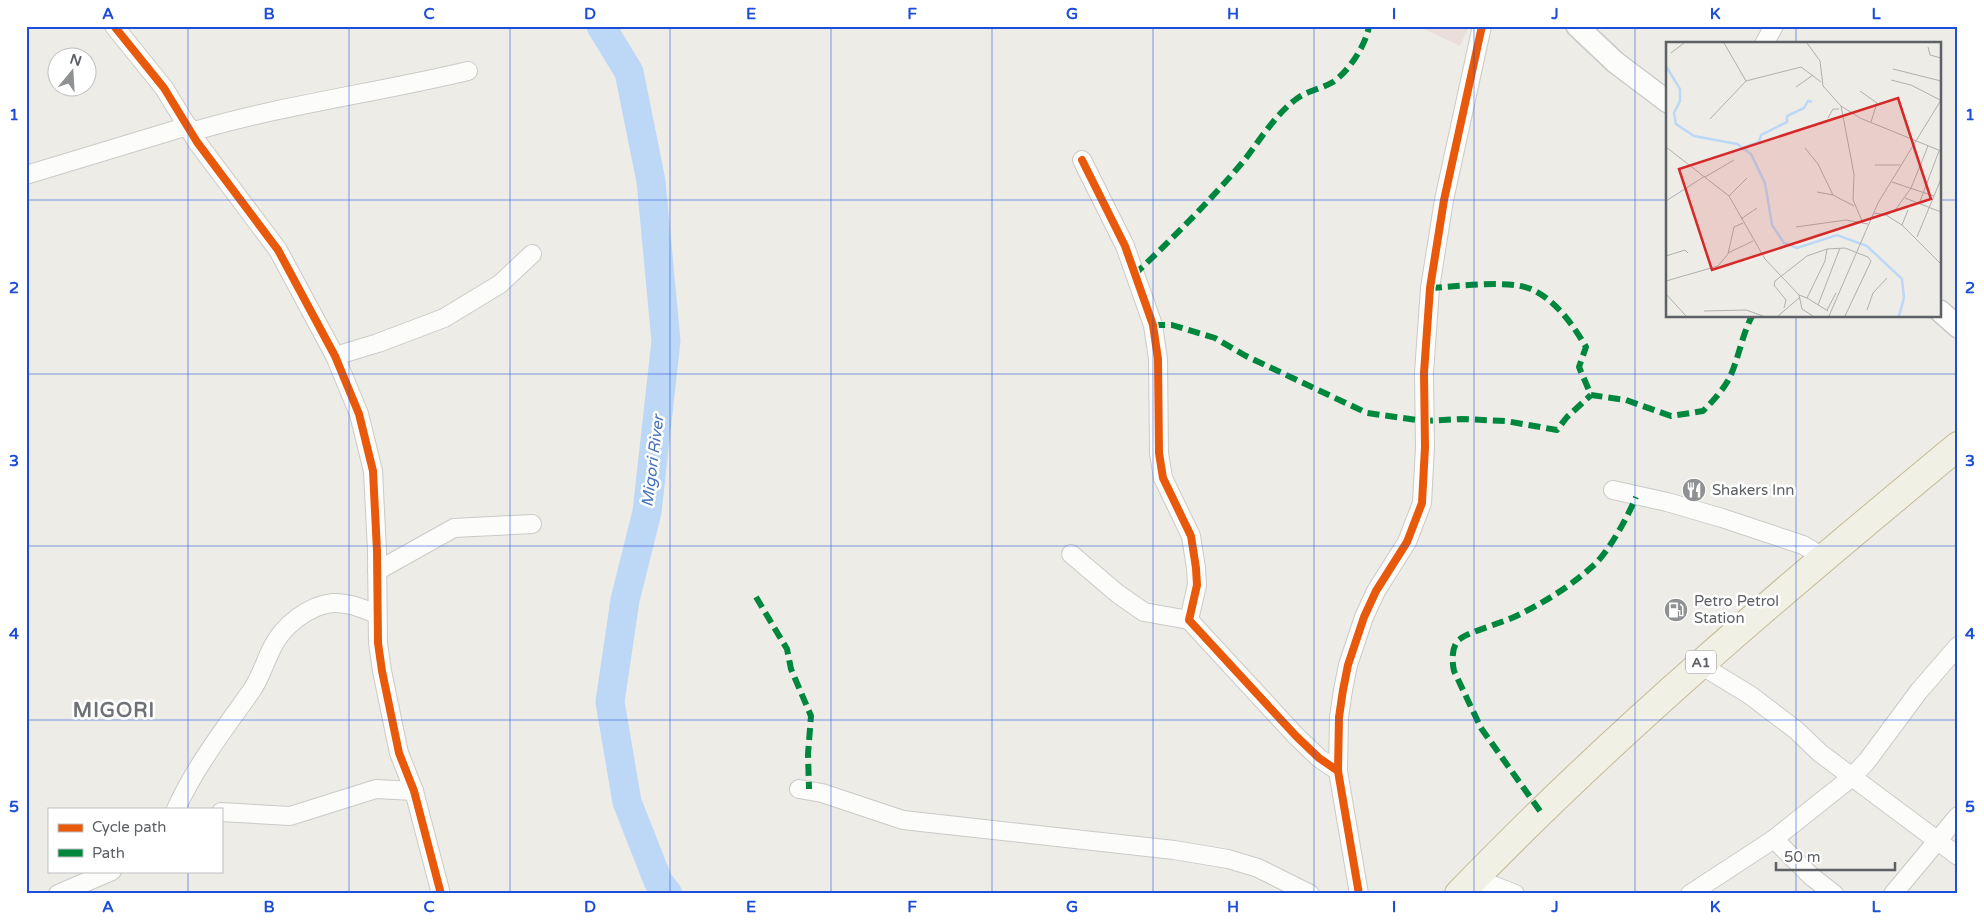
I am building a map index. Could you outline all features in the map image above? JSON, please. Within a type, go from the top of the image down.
[{"type":"highway","name":"A1","points":[[1466,886],[1619,735],[1823,557],[1958,446]]},
{"type":"street","points":[[114,26],[164,88],[197,142],[278,250],[335,356],[360,414],[373,470],[378,643],[399,753],[414,791],[441,894]]},
{"type":"street","points":[[1359,894],[1338,771],[1338,741],[1342,699],[1348,665],[1355,641],[1376,591],[1406,542],[1422,503],[1425,447],[1424,373],[1430,288],[1444,200],[1482,26]]},
{"type":"street","points":[[1577,26],[1616,62],[1666,100]]},
{"type":"street","points":[[1765,42],[1774,26]]},
{"type":"street","points":[[26,175],[190,129],[468,71]]},
{"type":"street","points":[[1082,160],[1124,246],[1153,325],[1158,359],[1159,453],[1163,478],[1191,536],[1196,568],[1197,585],[1189,620]]},
{"type":"street","points":[[335,356],[400,335],[444,318],[500,284],[532,254]]},
{"type":"street","points":[[1942,313],[1958,327]]},
{"type":"street","points":[[1613,490],[1699,511],[1794,542],[1823,557]]},
{"type":"street","points":[[377,571],[454,528],[532,524]]},
{"type":"street","points":[[1071,554],[1118,594],[1144,612],[1189,620],[1296,736],[1319,758],[1338,771]]},
{"type":"street","points":[[176,808],[184,792],[214,745],[257,682],[273,645],[293,622],[316,608],[331,603],[353,605],[376,614]]},
{"type":"street","points":[[1690,894],[1774,839],[1852,776],[1867,761],[1919,692],[1958,646]]},
{"type":"street","points":[[1699,664],[1750,695],[1852,776],[1958,856]]},
{"type":"street","points":[[222,812],[290,816],[376,789],[414,791]]},
{"type":"street","points":[[799,789],[822,792],[903,820],[1174,850],[1228,859],[1258,868],[1310,894]]},
{"type":"street","points":[[1893,894],[1958,816]]},
{"type":"street","points":[[1774,839],[1811,876],[1834,894]]},
{"type":"street","points":[[58,894],[110,872]]},
{"type":"street","points":[[1466,886],[1514,894]]},
{"type":"shaded area","points":[[1418,26],[1469,26],[1460,46]]},
{"type":"waterway","name":"Migori River","points":[[601,26],[629,72],[651,181],[666,341],[647,512],[625,600],[610,702],[627,802],[658,881],[668,894]]},
{"type":"marked path","points":[[1134,275],[1216,192],[1287,107],[1304,94],[1333,82],[1345,71],[1361,49],[1369,26]]},
{"type":"marked path","points":[[1430,288],[1509,284],[1531,289],[1556,306],[1586,347],[1579,367],[1591,395],[1626,400],[1671,416],[1703,411],[1718,395],[1730,377],[1751,318]]},
{"type":"marked path","points":[[1153,325],[1172,325],[1215,338],[1246,356],[1367,413],[1424,421],[1462,419],[1506,421],[1557,430],[1567,417],[1591,395]]},
{"type":"marked path","points":[[1540,811],[1481,728],[1454,671],[1455,645],[1464,636],[1514,617],[1535,606],[1556,594],[1585,573],[1600,559],[1612,542],[1636,497]]},
{"type":"marked path","points":[[756,597],[787,649],[791,669],[811,716],[808,754],[809,789]]},
{"type":"cycle path","points":[[114,26],[164,88],[197,142],[278,250],[335,356],[359,414],[373,471],[377,551],[378,643],[382,671],[399,753],[414,791],[441,894]]},
{"type":"cycle path","points":[[1359,894],[1338,771],[1339,717],[1348,665],[1364,617],[1376,591],[1407,542],[1422,503],[1425,447],[1424,373],[1430,288],[1444,200],[1482,26]]},
{"type":"cycle path","points":[[1082,160],[1125,246],[1153,325],[1158,359],[1159,453],[1163,478],[1191,536],[1196,568],[1197,585],[1189,620],[1296,736],[1319,758],[1338,771]]},
{"type":"place","name":"Shakers Inn","points":[[1694,490]]},
{"type":"place","name":"Petro Petrol Station","points":[[1676,610]]},
{"type":"district","name":"MIGORI","points":[[114,711]]}]
